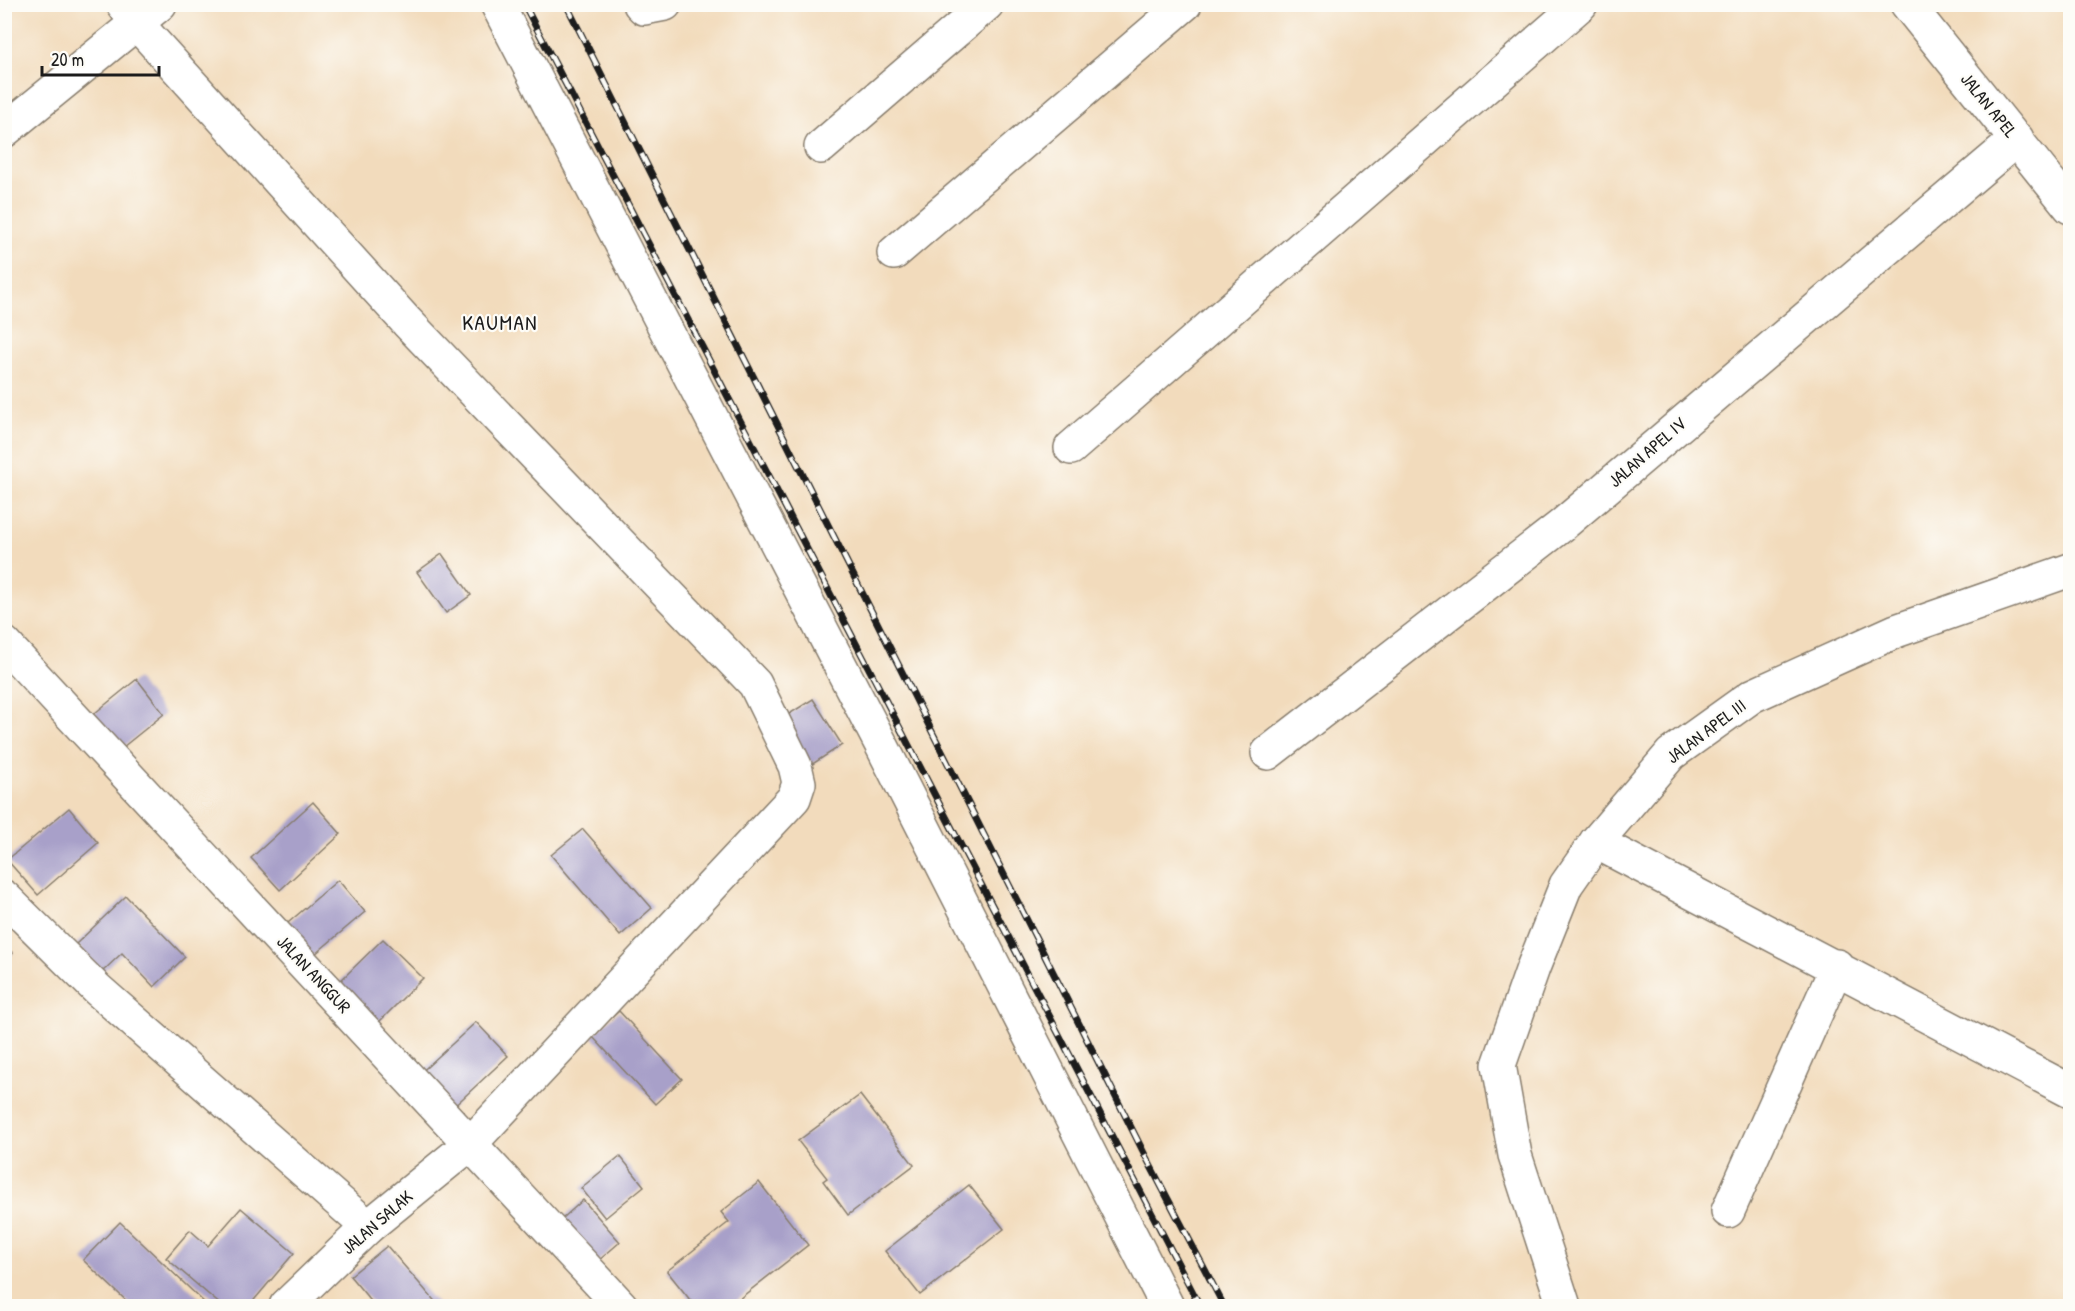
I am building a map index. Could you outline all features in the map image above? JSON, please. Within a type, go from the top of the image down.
[{"type":"street","points":[[497,4],[876,733],[1167,1306]]},
{"type":"street","points":[[640,4],[644,8],[665,4]]},
{"type":"street","points":[[821,147],[987,4]]},
{"type":"street","points":[[894,254],[1185,4]]},
{"type":"street","points":[[1071,448],[1581,4]]},
{"type":"street","name":"JALAN APEL","points":[[1907,4],[2070,207]]},
{"type":"street","points":[[4,131],[140,11]]},
{"type":"street","name":"JALAN SALAK","points":[[140,11],[406,322],[755,684],[795,766],[799,783],[794,798],[471,1143],[368,1227],[286,1306]]},
{"type":"street","name":"JALAN APEL IV","points":[[1268,753],[1561,526],[2017,139]]},
{"type":"street","name":"JALAN APEL III","points":[[1564,1306],[1515,1155],[1499,1065],[1566,885],[1596,842],[1671,754],[1752,696],[1896,630],[2070,570]]},
{"type":"street","name":"JALAN ANGGUR","points":[[4,643],[621,1306]]},
{"type":"street","points":[[1596,842],[1837,966],[2070,1090]]},
{"type":"street","points":[[4,897],[97,989],[368,1227]]},
{"type":"street","points":[[1728,1211],[1837,966]]},
{"type":"building","points":[[442,554],[471,595],[446,613],[417,572]]},
{"type":"building","points":[[137,679],[164,714],[118,751],[90,717]]},
{"type":"building","points":[[813,699],[842,745],[811,765],[778,721]]},
{"type":"building","points":[[313,802],[341,834],[280,890],[251,858]]},
{"type":"building","points":[[69,808],[98,843],[38,895],[7,860]]},
{"type":"building","points":[[583,829],[652,908],[620,936],[551,855]]},
{"type":"building","points":[[338,880],[365,912],[308,960],[282,928]]},
{"type":"building","points":[[126,896],[185,957],[154,987],[122,953],[102,972],[76,944]]},
{"type":"building","points":[[383,939],[423,978],[373,1028],[333,988]]},
{"type":"building","points":[[4,946],[13,953],[4,963]]},
{"type":"building","points":[[619,1011],[682,1079],[655,1104],[592,1036]]},
{"type":"building","points":[[476,1022],[508,1056],[447,1113],[415,1078]]},
{"type":"building","points":[[860,1095],[914,1165],[848,1215],[823,1181],[827,1178],[798,1141]]},
{"type":"building","points":[[620,1156],[644,1186],[605,1218],[581,1188]]},
{"type":"building","points":[[759,1182],[808,1245],[730,1306],[695,1306],[667,1271],[729,1222],[721,1212]]},
{"type":"building","points":[[969,1185],[1004,1229],[920,1295],[885,1251]]},
{"type":"building","points":[[583,1200],[620,1242],[589,1269],[552,1228]]},
{"type":"building","points":[[241,1208],[294,1253],[249,1306],[222,1306],[166,1258],[190,1230],[208,1246]]},
{"type":"building","points":[[120,1222],[208,1306],[132,1306],[83,1260]]},
{"type":"building","points":[[387,1246],[439,1306],[375,1306],[350,1276]]},
{"type":"railway","points":[[524,4],[1200,1306]]},
{"type":"railway","points":[[566,4],[1146,1157],[1224,1306]]},
{"type":"district","name":"KAUMAN","points":[[500,322]]}]
